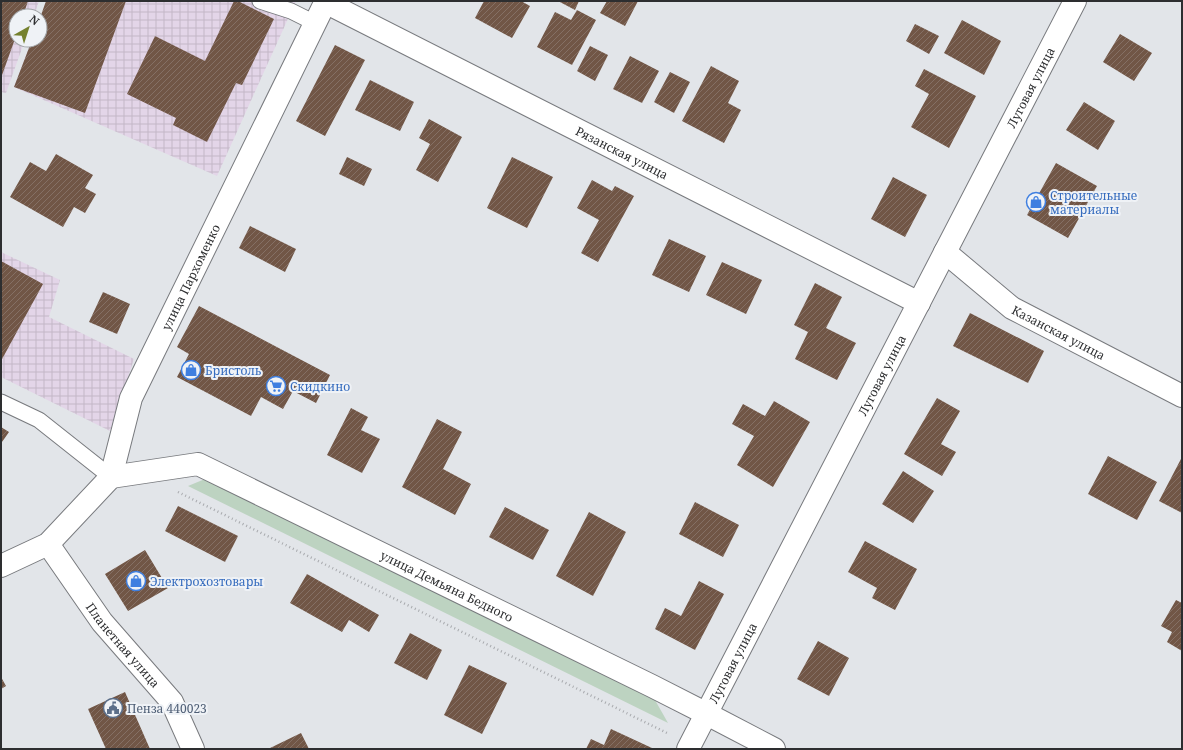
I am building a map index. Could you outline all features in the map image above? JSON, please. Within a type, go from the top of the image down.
[{"type":"street","name":"улица Пархоменко","points":[[48,544],[111,476],[131,398],[325,1]]},
{"type":"street","name":"Рязанская улица","points":[[325,1],[919,303]]},
{"type":"street","name":"Луговая улица","points":[[690,747],[1075,1]]},
{"type":"street","name":"Казанская улица","points":[[946,252],[1012,308],[1182,396]]},
{"type":"street","name":"улица Демьяна Бедного","points":[[111,476],[198,464],[645,683],[774,749]]},
{"type":"street","points":[[1,566],[48,544]]},
{"type":"street","name":"Планетная улица","points":[[48,544],[102,622],[172,702],[192,749]]},
{"type":"lane","points":[[260,1],[291,11],[315,23]]},
{"type":"lane","points":[[1,402],[39,420],[111,476]]},
{"type":"path","points":[[175,490],[690,747]]},
{"type":"shaded area","points":[[1,1],[39,1],[37,8],[8,8],[8,48],[22,48],[6,93],[1,92]]},
{"type":"shaded area","points":[[46,1],[296,1],[217,176],[14,87],[29,48],[48,48],[48,8],[45,8]]},
{"type":"shaded area","points":[[1,252],[60,280],[49,317],[134,359],[110,431],[1,377]]},
{"type":"green space","points":[[205,479],[655,700],[668,723],[188,486]]},
{"type":"building","points":[[1,1],[28,1],[26,8],[8,8],[8,48],[12,48],[1,78]]},
{"type":"building","points":[[46,1],[126,1],[85,113],[14,87],[29,48],[48,48],[48,8],[44,8]]},
{"type":"building","points":[[234,1],[238,1],[274,19],[242,85],[236,83],[207,142],[173,125],[176,118],[127,94],[155,36],[205,61]]},
{"type":"building","points":[[484,1],[521,1],[530,6],[512,38],[475,18]]},
{"type":"building","points":[[558,1],[579,1],[575,10]]},
{"type":"building","points":[[607,1],[638,1],[625,26],[600,13]]},
{"type":"building","points":[[577,10],[596,20],[572,65],[537,47],[555,12],[571,20]]},
{"type":"building","points":[[962,20],[1001,41],[984,75],[944,53]]},
{"type":"building","points":[[915,24],[939,36],[929,54],[906,41]]},
{"type":"building","points":[[1120,34],[1152,53],[1134,81],[1103,62]]},
{"type":"building","points":[[335,45],[365,60],[325,136],[296,121]]},
{"type":"building","points":[[590,46],[608,55],[595,81],[577,71]]},
{"type":"building","points":[[630,56],[659,71],[642,103],[613,89]]},
{"type":"building","points":[[711,66],[739,81],[728,103],[741,110],[724,143],[682,121]]},
{"type":"building","points":[[924,69],[976,96],[949,148],[911,127],[929,94],[915,86]]},
{"type":"building","points":[[670,72],[690,82],[674,113],[654,102]]},
{"type":"building","points":[[370,80],[414,102],[400,131],[355,110]]},
{"type":"building","points":[[1084,102],[1115,121],[1098,150],[1066,130]]},
{"type":"building","points":[[429,119],[462,137],[438,182],[416,170],[430,144],[419,138]]},
{"type":"building","points":[[56,154],[93,175],[85,188],[96,194],[85,213],[74,207],[63,227],[10,197],[30,162],[46,171]]},
{"type":"building","points":[[347,157],[372,169],[364,186],[339,174]]},
{"type":"building","points":[[512,157],[553,177],[527,228],[487,208]]},
{"type":"building","points":[[1056,163],[1097,186],[1068,238],[1027,215]]},
{"type":"building","points":[[893,177],[927,195],[905,237],[871,219]]},
{"type":"building","points":[[592,180],[612,191],[615,186],[634,196],[598,262],[581,253],[599,220],[577,208]]},
{"type":"building","points":[[250,226],[296,249],[285,272],[239,248]]},
{"type":"building","points":[[669,239],[706,256],[689,292],[652,275]]},
{"type":"building","points":[[1,261],[43,284],[1,361]]},
{"type":"building","points":[[722,262],[762,280],[746,314],[706,295]]},
{"type":"building","points":[[815,283],[842,297],[826,328],[856,343],[837,380],[795,359],[808,332],[794,325]]},
{"type":"building","points":[[103,292],[130,304],[117,334],[89,322]]},
{"type":"building","points":[[199,306],[330,375],[316,403],[293,391],[283,409],[261,397],[251,416],[177,377],[189,354],[177,347]]},
{"type":"building","points":[[970,313],[1044,351],[1028,383],[953,346]]},
{"type":"building","points":[[937,398],[960,411],[941,444],[956,452],[942,476],[904,454]]},
{"type":"building","points":[[774,401],[810,422],[773,487],[737,465],[754,436],[732,424],[743,404],[765,416]]},
{"type":"building","points":[[351,408],[368,417],[361,430],[380,439],[362,473],[327,455]]},
{"type":"building","points":[[437,419],[462,432],[443,469],[471,484],[455,515],[402,487]]},
{"type":"building","points":[[1,427],[9,432],[2,442],[1,441]]},
{"type":"building","points":[[1108,456],[1157,482],[1137,520],[1088,494]]},
{"type":"building","points":[[1182,457],[1182,513],[1159,501]]},
{"type":"building","points":[[903,471],[934,491],[913,523],[882,504]]},
{"type":"building","points":[[695,502],[739,525],[723,557],[679,534]]},
{"type":"building","points":[[178,506],[238,536],[225,562],[165,531]]},
{"type":"building","points":[[505,507],[549,530],[533,560],[489,537]]},
{"type":"building","points":[[589,512],[626,532],[593,596],[556,576]]},
{"type":"building","points":[[865,541],[917,569],[895,610],[872,598],[877,588],[848,572]]},
{"type":"building","name":"Электрохозтовары","points":[[145,550],[168,588],[128,611],[105,574]]},
{"type":"building","points":[[307,574],[379,615],[369,632],[349,620],[342,632],[290,603]]},
{"type":"building","points":[[699,581],[724,594],[695,650],[655,629],[665,608],[681,616]]},
{"type":"building","points":[[1176,600],[1182,603],[1182,651],[1167,642],[1172,632],[1161,626]]},
{"type":"building","points":[[410,633],[442,650],[427,680],[394,663]]},
{"type":"building","points":[[818,641],[849,658],[829,696],[797,679]]},
{"type":"building","points":[[469,665],[507,683],[482,734],[444,715]]},
{"type":"building","points":[[1,677],[6,686],[1,689]]},
{"type":"building","points":[[125,692],[150,749],[106,749],[88,709]]},
{"type":"building","points":[[611,729],[652,749],[586,749],[591,739],[604,745]]},
{"type":"building","points":[[301,733],[309,749],[268,749]]},
{"type":"place","name":"Строительные материалы","points":[[1036,202]]},
{"type":"place","name":"Бристоль","points":[[191,370]]},
{"type":"place","name":"Скидкино","points":[[276,386]]},
{"type":"place","name":"Электрохозтовары","points":[[136,581]]},
{"type":"place","name":"Пенза 440023","points":[[113,708]]}]
